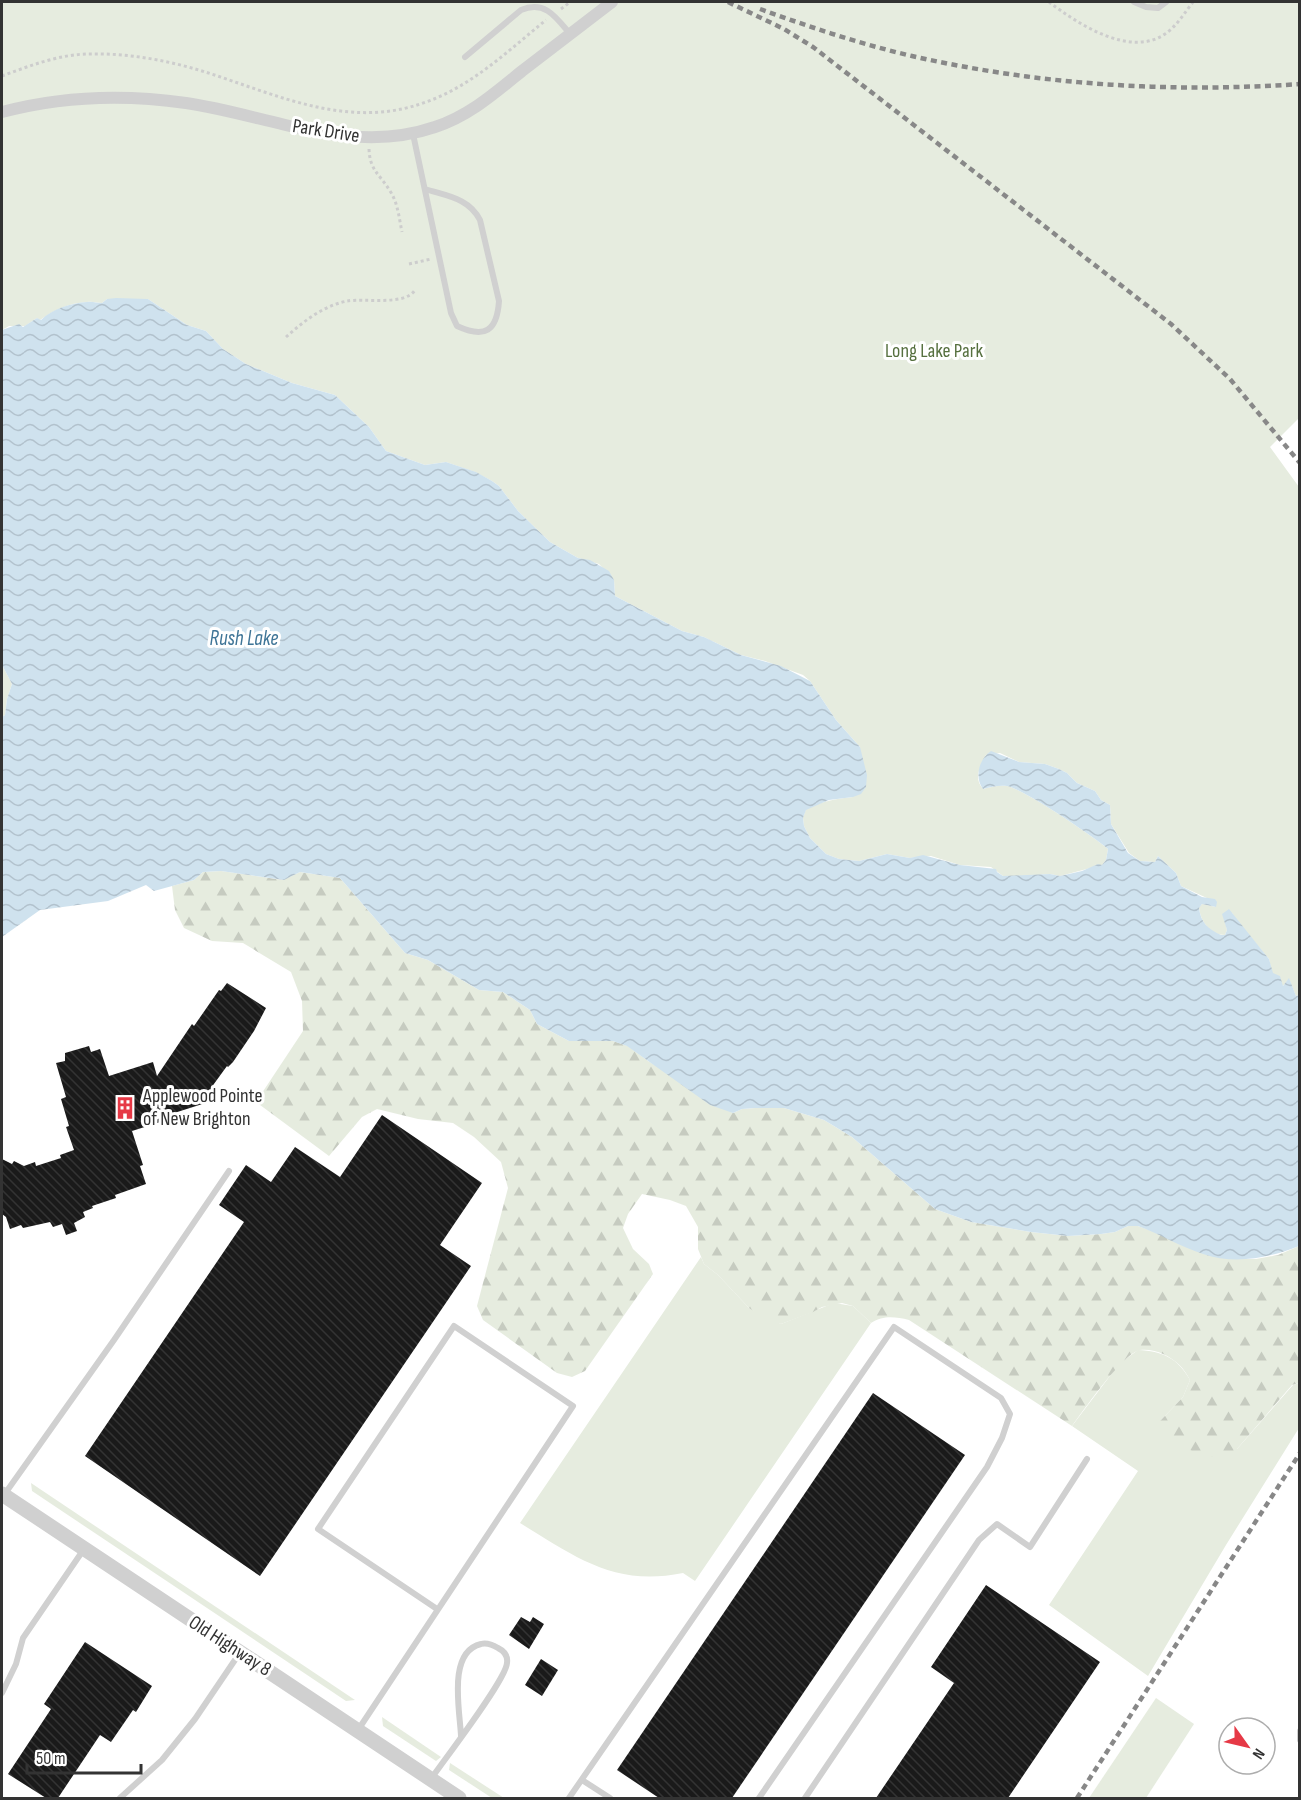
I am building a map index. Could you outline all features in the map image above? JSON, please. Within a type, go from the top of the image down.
[{"type":"street","name":"Park Drive","points":[[2,112],[55,101],[120,98],[186,103],[326,134],[368,138],[413,134],[435,127],[473,109],[612,2]]},
{"type":"street","name":"Old Highway 8","points":[[3,1497],[459,1798]]},
{"type":"lane","points":[[1134,2],[1146,7],[1158,8],[1166,2]]},
{"type":"lane","points":[[465,57],[531,4],[541,5],[548,9],[570,34]]},
{"type":"lane","points":[[413,134],[451,313],[457,326],[472,333],[483,333],[494,323],[499,301],[480,220],[475,209],[465,201],[425,189]]},
{"type":"lane","points":[[3,1497],[229,1171]]},
{"type":"lane","points":[[358,1730],[573,1406],[454,1326],[318,1529],[437,1609]]},
{"type":"lane","points":[[569,1798],[894,1327],[1001,1398],[1010,1414],[1002,1438],[987,1467],[759,1798]]},
{"type":"lane","points":[[806,1798],[979,1540],[997,1524],[1030,1547],[1087,1459]]},
{"type":"lane","points":[[2,1693],[16,1664],[23,1638],[84,1549]]},
{"type":"lane","points":[[430,1779],[461,1736],[503,1676],[507,1658],[503,1652],[489,1644],[480,1644],[471,1649],[462,1659],[457,1676],[461,1736]]},
{"type":"lane","points":[[120,1798],[162,1760],[195,1719],[240,1653]]},
{"type":"lane","points":[[1299,1731],[1299,1740]]},
{"type":"lane","points":[[582,1779],[610,1798]]},
{"type":"path","points":[[558,11],[570,2]]},
{"type":"path","points":[[1049,2],[1087,27],[1134,42],[1155,39],[1166,33],[1193,2]]},
{"type":"path","points":[[2,76],[69,56],[88,53],[119,55],[176,64],[308,105],[368,114],[404,110],[449,93],[478,75],[549,18]]},
{"type":"path","points":[[368,114],[368,121]]},
{"type":"path","points":[[369,147],[370,165],[391,192],[398,209],[402,232]]},
{"type":"path","points":[[410,264],[439,257]]},
{"type":"path","points":[[286,337],[305,320],[331,305],[349,301],[405,298],[414,294],[415,290]]},
{"type":"green space","name":"Long Lake Park","points":[[2,2],[1299,2],[1299,418],[1270,447],[1299,487],[1299,995],[1296,996],[1289,979],[1283,986],[1272,973],[1269,959],[1232,913],[1225,921],[1227,930],[1225,935],[1211,930],[1204,923],[1199,908],[1202,904],[1216,907],[1209,899],[1181,886],[1176,873],[1158,856],[1155,862],[1140,861],[1129,853],[1111,824],[1110,805],[1101,800],[1095,791],[1077,783],[1067,773],[1045,764],[1019,762],[1000,753],[986,755],[978,772],[978,780],[983,789],[1007,786],[1016,789],[1073,824],[1108,849],[1106,860],[1102,865],[1060,876],[1050,874],[1011,877],[1003,876],[991,867],[960,865],[931,856],[910,858],[887,854],[859,861],[839,859],[826,854],[810,838],[803,818],[806,809],[812,806],[853,797],[860,747],[836,720],[810,681],[803,675],[741,655],[704,637],[682,631],[615,596],[614,580],[599,564],[578,558],[550,542],[518,511],[499,486],[492,481],[475,472],[446,462],[425,465],[386,451],[369,427],[335,395],[292,383],[246,364],[223,349],[206,331],[187,325],[148,299],[107,299],[102,303],[68,305],[40,320],[37,318],[25,326],[9,326],[2,330]]},
{"type":"green space","points":[[2,665],[12,684],[5,715],[2,717]]},
{"type":"green space","points":[[221,871],[283,880],[300,872],[340,878],[405,953],[428,960],[479,990],[503,992],[530,1010],[537,1024],[569,1041],[613,1041],[628,1046],[648,1061],[733,1113],[742,1109],[784,1108],[824,1120],[852,1137],[935,1209],[971,1222],[1068,1236],[1115,1232],[1128,1226],[1138,1226],[1229,1259],[1256,1259],[1278,1255],[1299,1246],[1299,1383],[1292,1385],[1237,1449],[1223,1456],[1205,1457],[1154,1431],[1161,1420],[1183,1397],[1190,1380],[1179,1365],[1168,1356],[1155,1351],[1140,1350],[1133,1353],[1114,1371],[1072,1426],[909,1320],[890,1317],[871,1323],[853,1306],[842,1303],[822,1307],[781,1324],[768,1320],[749,1308],[718,1275],[704,1264],[698,1249],[698,1227],[686,1206],[642,1194],[628,1214],[623,1228],[633,1249],[649,1264],[653,1274],[585,1371],[572,1377],[557,1373],[483,1320],[477,1306],[508,1188],[501,1162],[474,1137],[453,1123],[418,1119],[377,1109],[362,1117],[329,1156],[256,1102],[303,1031],[302,1001],[291,972],[243,943],[212,941],[184,928],[175,910],[172,886],[194,880],[203,872]]},
{"type":"green space","points":[[701,1257],[704,1264],[718,1275],[749,1308],[781,1324],[834,1303],[853,1306],[871,1323],[695,1581],[683,1573],[636,1576],[616,1572],[578,1557],[520,1523]]},
{"type":"green space","points":[[1138,1350],[1162,1354],[1175,1361],[1190,1380],[1183,1397],[1161,1420],[1237,1449],[1293,1385],[1299,1383],[1299,1428],[1148,1676],[1049,1605],[1138,1471],[1072,1426],[1119,1364]]},
{"type":"green space","points":[[31,1483],[355,1700],[346,1701],[32,1491]]},
{"type":"green space","points":[[1156,1698],[1194,1724],[1146,1798],[1089,1798]]},
{"type":"green space","points":[[382,1717],[441,1757],[436,1761],[383,1726]]},
{"type":"green space","points":[[450,1763],[504,1798],[492,1798],[449,1770]]},
{"type":"water","name":"Rush Lake","points":[[107,299],[148,299],[187,325],[206,331],[223,349],[246,364],[292,383],[335,395],[369,427],[386,451],[425,465],[446,462],[476,472],[499,486],[518,511],[550,542],[578,558],[590,560],[609,571],[614,580],[615,596],[682,631],[704,637],[741,655],[781,666],[810,681],[836,720],[860,747],[867,775],[866,787],[861,794],[829,800],[806,810],[803,818],[804,826],[810,838],[826,854],[839,859],[859,861],[887,854],[910,858],[923,855],[960,865],[996,869],[1003,876],[1050,874],[1060,876],[1082,871],[1098,864],[1102,865],[1106,860],[1108,849],[1058,814],[1016,789],[995,786],[983,789],[978,774],[979,768],[983,759],[991,751],[1019,762],[1045,764],[1059,769],[1077,783],[1095,791],[1101,800],[1110,805],[1111,824],[1128,853],[1140,861],[1155,862],[1158,856],[1176,873],[1181,886],[1202,897],[1215,899],[1216,907],[1202,904],[1199,908],[1201,918],[1206,925],[1221,935],[1225,935],[1227,930],[1222,914],[1229,909],[1269,959],[1273,973],[1280,976],[1283,986],[1289,978],[1296,996],[1299,995],[1299,1246],[1264,1257],[1227,1259],[1195,1251],[1138,1226],[1128,1226],[1115,1232],[1101,1234],[1068,1236],[971,1222],[935,1209],[852,1137],[824,1120],[784,1108],[742,1109],[733,1113],[710,1105],[627,1046],[613,1041],[569,1041],[537,1024],[530,1010],[503,992],[479,990],[428,960],[405,953],[340,878],[300,872],[284,880],[221,871],[203,872],[194,880],[154,891],[146,885],[108,901],[40,910],[2,937],[2,717],[5,715],[12,684],[2,665],[2,330],[19,324],[23,327],[37,318],[41,320],[68,305],[102,303]]},
{"type":"building","name":"Applewood Pointe of New Brighton","points":[[227,983],[266,1008],[233,1062],[227,1066],[211,1088],[215,1100],[171,1114],[173,1118],[132,1131],[143,1165],[140,1166],[146,1184],[92,1206],[93,1208],[83,1212],[85,1217],[74,1223],[77,1231],[66,1235],[62,1224],[53,1227],[50,1222],[23,1228],[21,1225],[10,1229],[6,1217],[2,1214],[2,1159],[24,1166],[35,1162],[36,1166],[61,1158],[60,1155],[74,1150],[66,1127],[69,1126],[61,1099],[66,1097],[56,1063],[65,1061],[65,1053],[89,1046],[91,1052],[100,1049],[109,1076],[153,1062],[157,1076],[192,1024],[194,1026],[219,990],[221,991]]},
{"type":"building","points":[[382,1115],[482,1183],[440,1245],[471,1266],[260,1576],[85,1456],[244,1222],[219,1205],[246,1165],[271,1182],[295,1147],[340,1177]]},
{"type":"building","points":[[873,1393],[965,1455],[732,1798],[659,1798],[617,1770]]},
{"type":"building","points":[[986,1585],[1100,1662],[1008,1798],[876,1798],[954,1683],[931,1667]]},
{"type":"building","points":[[521,1617],[530,1622],[533,1617],[544,1624],[529,1649],[509,1635]]},
{"type":"building","points":[[85,1642],[152,1686],[136,1712],[133,1710],[111,1742],[100,1735],[58,1798],[46,1798],[8,1774],[51,1709],[44,1704]]},
{"type":"building","points":[[541,1659],[558,1670],[542,1696],[525,1685]]},
{"type":"railway","points":[[728,2],[784,29],[813,47],[1171,324],[1230,379],[1300,463]]},
{"type":"railway","points":[[760,9],[835,35],[912,56],[1008,74],[1154,87],[1251,87],[1300,84]]},
{"type":"railway","points":[[1077,1798],[1300,1453]]},
{"type":"place","name":"Applewood Pointe of New Brighton","points":[[125,1108]]}]
